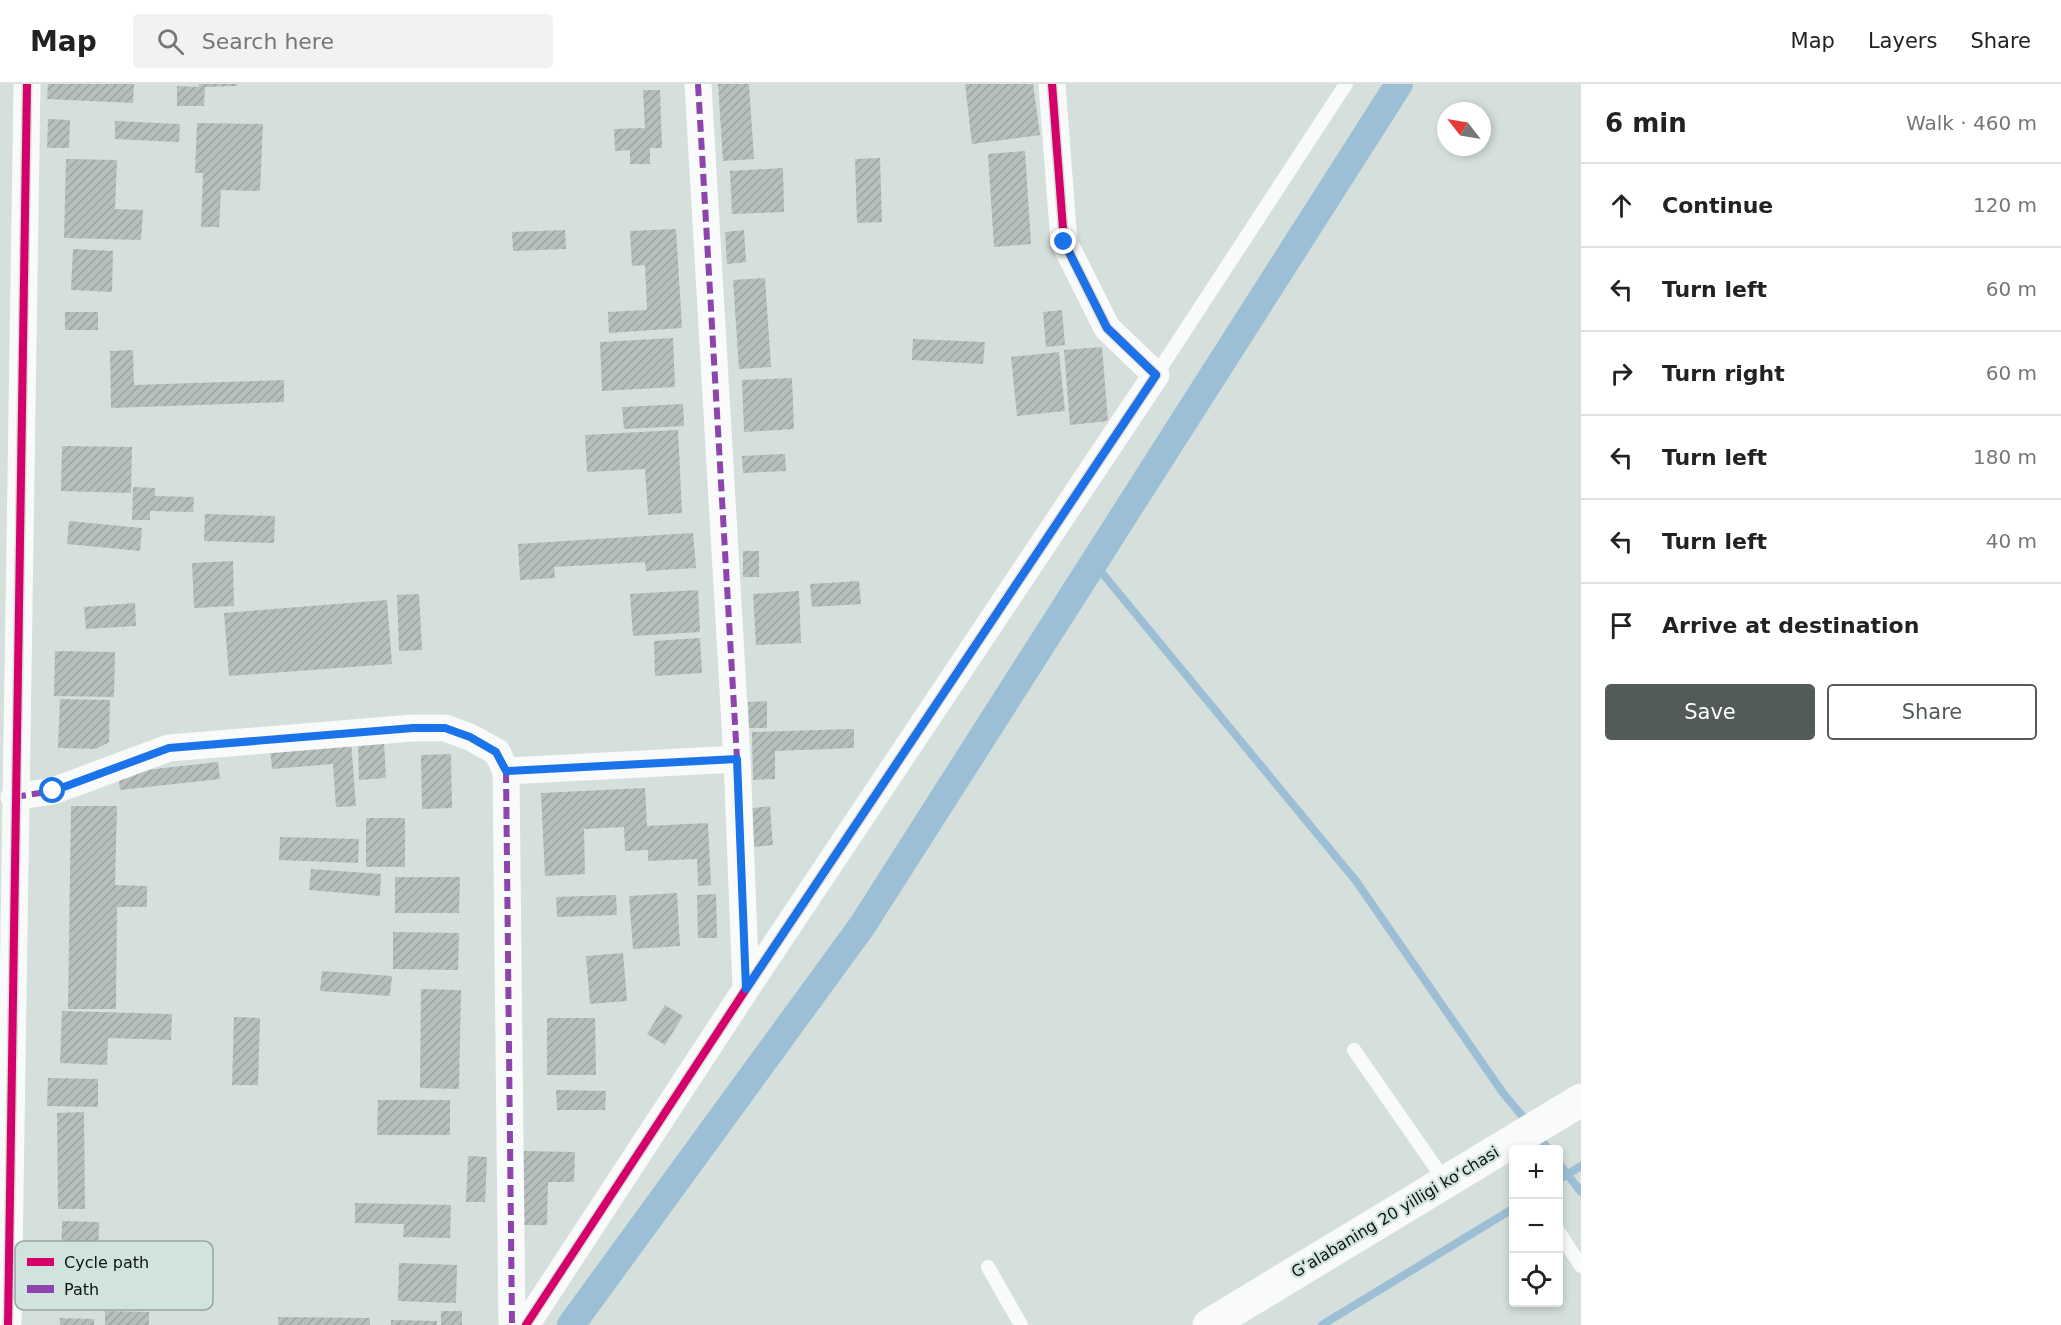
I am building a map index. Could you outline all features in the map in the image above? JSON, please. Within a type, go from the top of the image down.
[{"type":"main road","name":"Gʻalabaning 20 yilligi koʻchasi","points":[[1209,1325],[1445,1181],[1520,1142],[1581,1100]]},
{"type":"street","points":[[8,1325],[14,797],[27,84]]},
{"type":"street","points":[[698,84],[737,759],[746,989]]},
{"type":"street","points":[[526,1325],[746,989],[1156,375],[1107,328],[1064,242],[1052,84]]},
{"type":"street","points":[[14,797],[53,791],[169,748],[413,728],[445,728],[470,737],[496,752],[506,771],[512,1325]]},
{"type":"street","points":[[506,771],[737,759]]},
{"type":"lane","points":[[1156,375],[1346,84]]},
{"type":"lane","points":[[1354,1050],[1445,1181]]},
{"type":"lane","points":[[1563,1239],[1581,1266]]},
{"type":"lane","points":[[988,1267],[1021,1325]]},
{"type":"building","points":[[48,84],[134,84],[133,103],[47,99]]},
{"type":"building","points":[[199,84],[237,84],[237,86],[205,87],[204,106],[177,106],[177,86],[199,87]]},
{"type":"building","points":[[718,84],[749,84],[754,159],[723,161]]},
{"type":"building","points":[[965,84],[1033,84],[1040,135],[972,144]]},
{"type":"building","points":[[643,90],[660,90],[662,148],[650,148],[650,164],[630,164],[630,150],[615,151],[614,129],[645,128]]},
{"type":"building","points":[[48,119],[70,120],[69,148],[47,148]]},
{"type":"building","points":[[115,121],[180,124],[179,142],[115,139]]},
{"type":"building","points":[[197,123],[263,124],[260,191],[221,190],[219,227],[201,227],[203,173],[195,173]]},
{"type":"building","points":[[1025,151],[1031,244],[994,247],[988,154]]},
{"type":"building","points":[[880,158],[882,222],[857,223],[855,159]]},
{"type":"building","points":[[66,159],[117,160],[115,209],[143,210],[141,240],[64,238]]},
{"type":"building","points":[[783,168],[784,212],[732,214],[730,171]]},
{"type":"building","points":[[676,229],[682,328],[609,333],[608,312],[647,310],[645,265],[632,266],[630,231]]},
{"type":"building","points":[[565,230],[566,249],[513,251],[512,232]]},
{"type":"building","points":[[744,230],[746,262],[727,264],[725,232]]},
{"type":"building","points":[[73,249],[113,251],[112,292],[71,290]]},
{"type":"building","points":[[765,278],[771,367],[739,369],[733,280]]},
{"type":"building","points":[[1062,310],[1065,345],[1046,347],[1043,312]]},
{"type":"building","points":[[65,312],[98,312],[98,330],[65,330]]},
{"type":"building","points":[[673,338],[675,387],[602,391],[600,342]]},
{"type":"building","points":[[913,339],[985,342],[983,364],[912,360]]},
{"type":"building","points":[[1102,347],[1108,421],[1070,425],[1064,350]]},
{"type":"building","points":[[133,350],[134,385],[284,380],[284,402],[111,408],[110,351]]},
{"type":"building","points":[[1059,352],[1065,411],[1017,416],[1011,357]]},
{"type":"building","points":[[792,378],[794,429],[744,432],[742,380]]},
{"type":"building","points":[[683,404],[684,426],[624,429],[622,407]]},
{"type":"building","points":[[678,430],[682,513],[648,515],[645,469],[587,472],[585,435]]},
{"type":"building","points":[[62,446],[132,447],[131,493],[61,491]]},
{"type":"building","points":[[785,454],[786,471],[743,473],[742,456]]},
{"type":"building","points":[[133,487],[155,488],[155,496],[194,497],[193,512],[150,511],[150,520],[132,520]]},
{"type":"building","points":[[205,514],[275,516],[274,543],[204,541]]},
{"type":"building","points":[[69,521],[142,528],[140,551],[67,544]]},
{"type":"building","points":[[693,533],[696,568],[646,571],[645,562],[554,567],[555,578],[520,580],[518,544]]},
{"type":"building","points":[[743,551],[759,551],[759,577],[743,577]]},
{"type":"building","points":[[233,561],[234,606],[194,608],[192,563]]},
{"type":"building","points":[[859,581],[861,604],[812,607],[810,584]]},
{"type":"building","points":[[698,590],[700,632],[633,636],[630,594]]},
{"type":"building","points":[[799,591],[801,643],[756,645],[753,594]]},
{"type":"building","points":[[419,594],[422,650],[399,651],[397,595]]},
{"type":"building","points":[[387,600],[392,664],[229,676],[224,613]]},
{"type":"building","points":[[135,603],[136,626],[86,629],[84,607]]},
{"type":"building","points":[[700,638],[702,673],[655,676],[654,641]]},
{"type":"building","points":[[55,651],[115,652],[114,697],[54,696]]},
{"type":"building","points":[[60,699],[110,700],[109,742],[96,749],[58,748]]},
{"type":"building","points":[[767,701],[767,728],[749,728],[748,702]]},
{"type":"building","points":[[854,729],[854,748],[775,751],[775,779],[753,780],[752,732]]},
{"type":"building","points":[[351,741],[356,806],[336,807],[333,764],[272,769],[270,748]]},
{"type":"building","points":[[384,742],[386,778],[359,780],[358,744]]},
{"type":"building","points":[[451,754],[452,808],[422,809],[421,755]]},
{"type":"building","points":[[218,762],[220,779],[120,790],[118,773]]},
{"type":"building","points":[[645,788],[647,826],[708,823],[711,885],[698,886],[697,859],[648,861],[648,850],[625,851],[624,827],[584,829],[585,874],[545,876],[541,793]]},
{"type":"building","points":[[71,806],[117,806],[115,885],[147,886],[147,907],[117,907],[116,1009],[68,1009]]},
{"type":"building","points":[[770,806],[773,845],[754,847],[752,808]]},
{"type":"building","points":[[366,818],[405,818],[405,867],[366,867]]},
{"type":"building","points":[[280,837],[359,839],[358,863],[279,860]]},
{"type":"building","points":[[311,869],[381,874],[380,896],[309,890]]},
{"type":"building","points":[[395,877],[460,877],[459,913],[395,913]]},
{"type":"building","points":[[677,893],[680,946],[633,949],[629,896]]},
{"type":"building","points":[[716,894],[717,938],[698,938],[697,895]]},
{"type":"building","points":[[616,895],[617,915],[557,917],[556,897]]},
{"type":"building","points":[[393,932],[459,933],[458,970],[393,969]]},
{"type":"building","points":[[623,953],[627,1001],[590,1004],[586,956]]},
{"type":"building","points":[[322,971],[392,976],[390,996],[320,991]]},
{"type":"building","points":[[421,989],[461,990],[459,1089],[420,1088]]},
{"type":"building","points":[[665,1005],[683,1016],[665,1045],[647,1034]]},
{"type":"building","points":[[62,1011],[172,1014],[171,1040],[108,1038],[107,1065],[60,1063]]},
{"type":"building","points":[[234,1017],[260,1018],[258,1085],[232,1085]]},
{"type":"building","points":[[547,1018],[595,1018],[596,1075],[547,1075]]},
{"type":"building","points":[[48,1078],[98,1079],[98,1107],[47,1106]]},
{"type":"building","points":[[556,1090],[606,1091],[605,1110],[557,1110]]},
{"type":"building","points":[[378,1100],[450,1100],[450,1135],[377,1135]]},
{"type":"building","points":[[84,1112],[85,1209],[58,1209],[57,1113]]},
{"type":"building","points":[[522,1151],[575,1152],[574,1182],[548,1182],[547,1225],[521,1225]]},
{"type":"building","points":[[468,1156],[487,1157],[485,1202],[466,1202]]},
{"type":"building","points":[[355,1203],[451,1205],[450,1238],[403,1237],[404,1224],[355,1223]]},
{"type":"building","points":[[62,1221],[99,1222],[99,1241],[62,1241]]},
{"type":"building","points":[[399,1263],[457,1265],[456,1303],[398,1301]]},
{"type":"building","points":[[105,1311],[149,1312],[149,1325],[105,1325]]},
{"type":"building","points":[[441,1311],[462,1311],[462,1325],[441,1325]]},
{"type":"building","points":[[278,1317],[370,1318],[370,1325],[278,1325]]},
{"type":"building","points":[[60,1318],[94,1319],[94,1325],[60,1325]]},
{"type":"building","points":[[391,1320],[437,1321],[437,1325],[391,1325]]},
{"type":"waterway","points":[[571,1325],[862,926],[1399,84]]},
{"type":"waterway","points":[[1093,562],[1356,881],[1503,1093],[1528,1123]]},
{"type":"waterway","points":[[1536,1133],[1545,1145]]},
{"type":"waterway","points":[[1563,1177],[1581,1166]]},
{"type":"waterway","points":[[1563,1169],[1581,1192]]},
{"type":"waterway","points":[[1322,1325],[1509,1211]]},
{"type":"marked path","points":[[698,84],[737,759],[746,986]]},
{"type":"marked path","points":[[14,797],[53,791],[169,748],[413,728],[445,728],[470,737],[497,752],[506,771],[737,759]]},
{"type":"marked path","points":[[506,771],[512,1325]]},
{"type":"cycle path","points":[[8,1325],[27,84]]},
{"type":"cycle path","points":[[526,1325],[746,989],[1156,375],[1107,328],[1064,242],[1052,84]]},
{"type":"route","points":[[53,791],[169,748],[413,728],[445,728],[470,737],[496,752],[506,771],[737,759],[746,989],[1156,375],[1107,328],[1064,242]]}]
